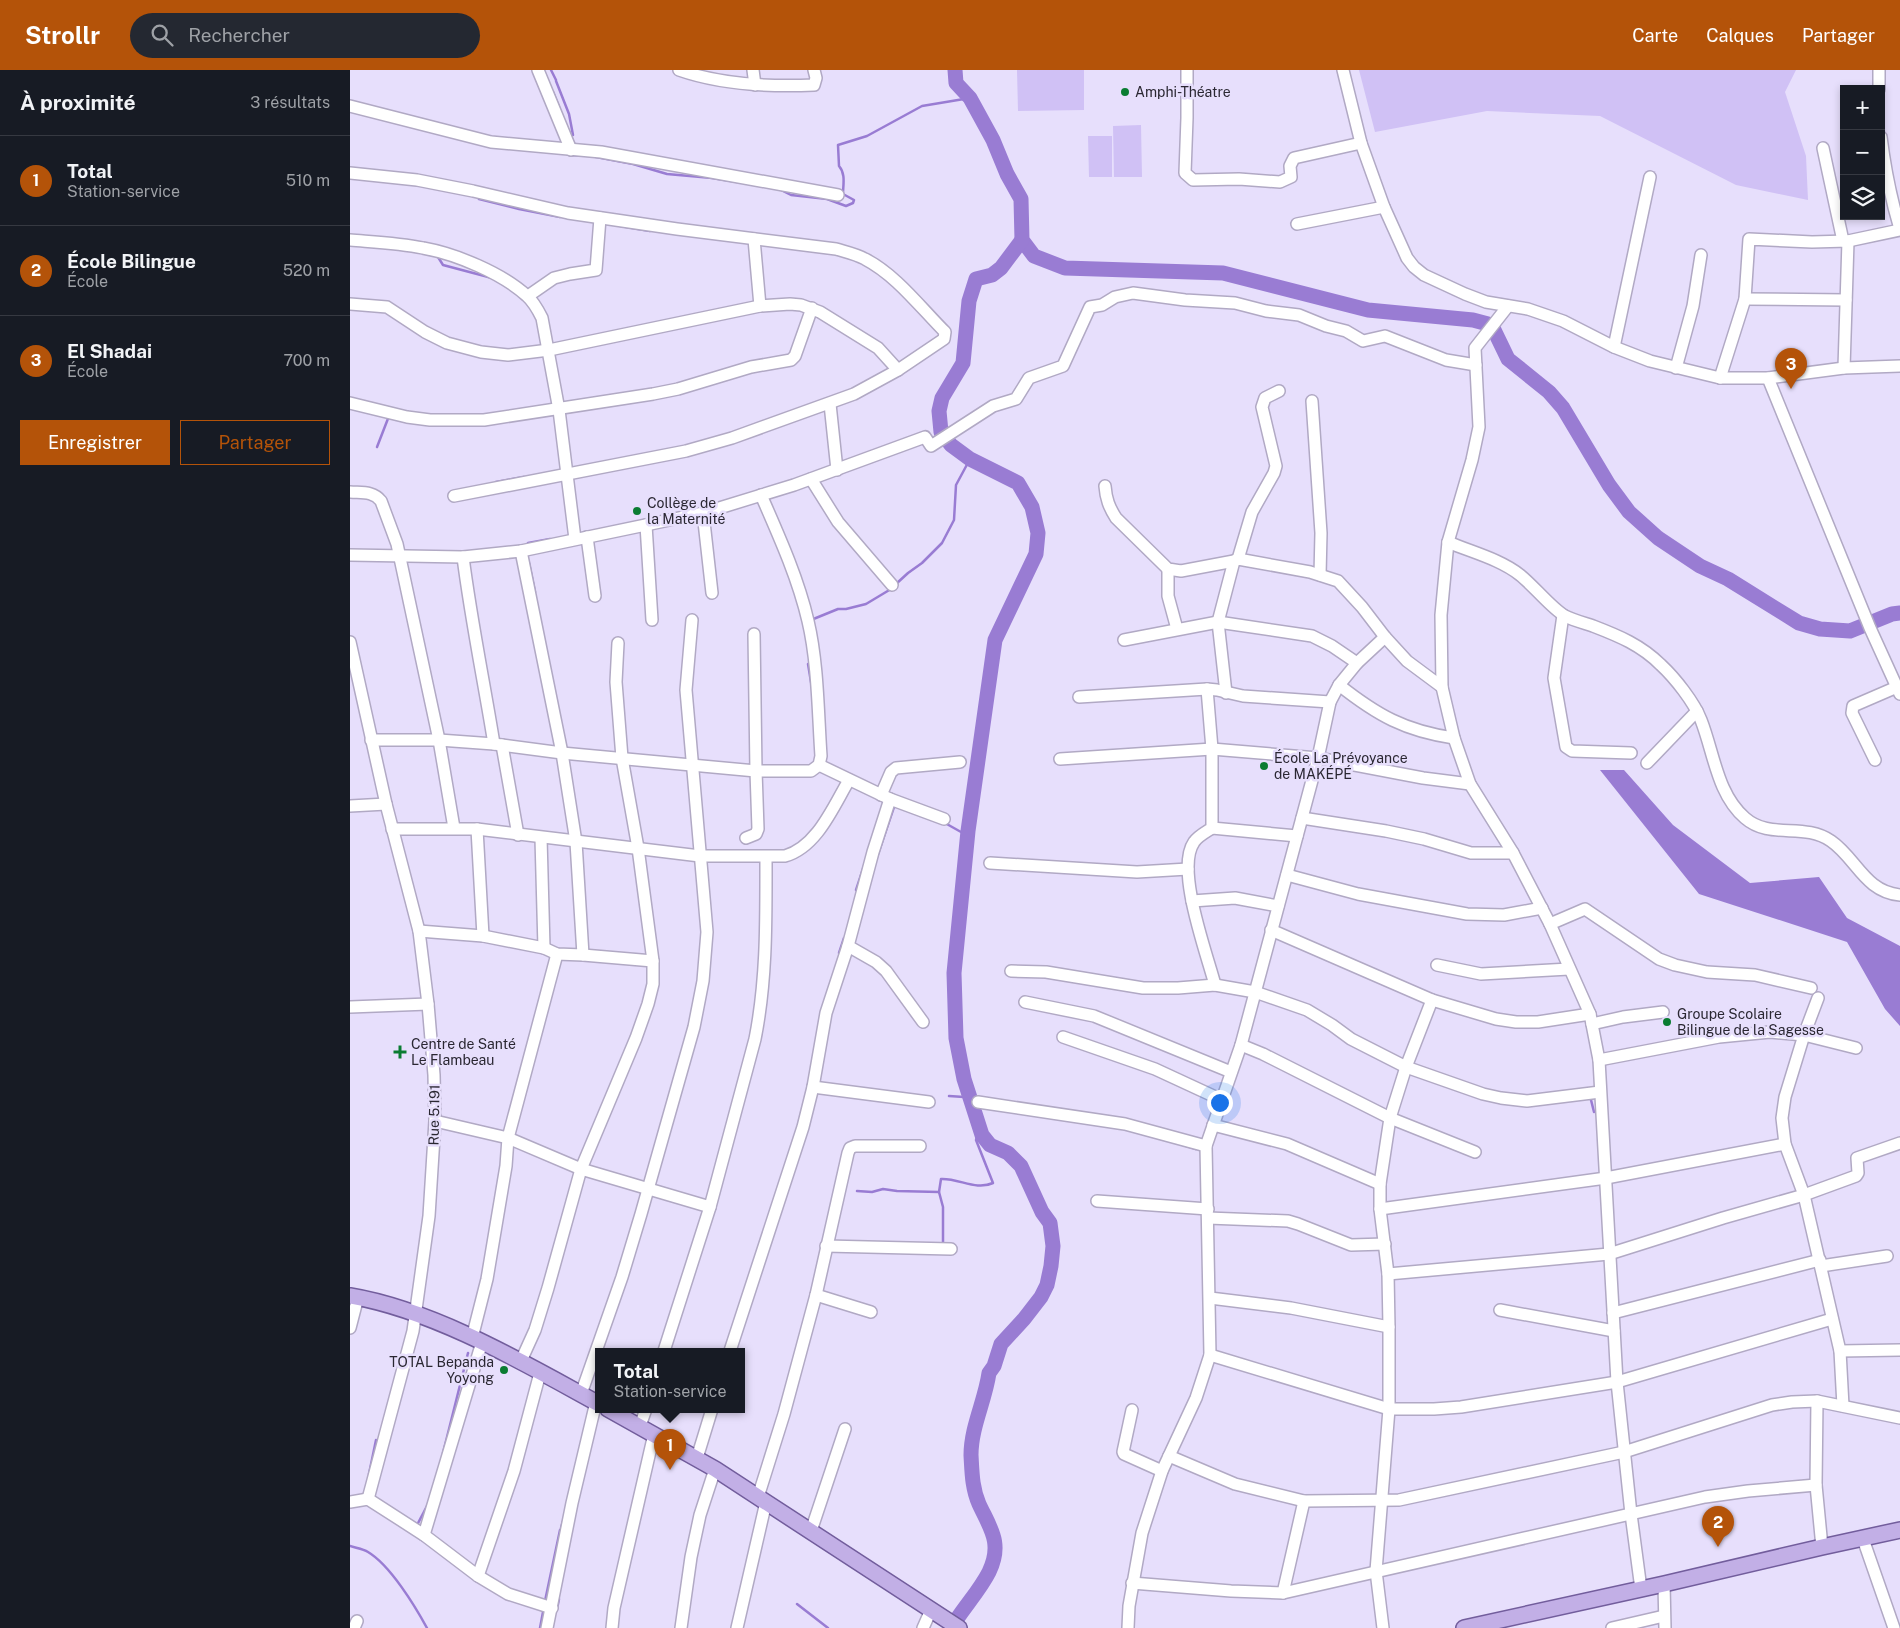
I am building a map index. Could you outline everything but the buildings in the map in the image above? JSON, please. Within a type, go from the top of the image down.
[{"type":"main road","points":[[354,1296],[384,1303],[416,1314],[477,1340],[595,1402]]},
{"type":"main road","points":[[616,1413],[715,1469],[959,1628]]},
{"type":"main road","points":[[1464,1628],[1900,1530]]},
{"type":"street","points":[[538,70],[571,150]]},
{"type":"street","points":[[679,70],[755,85],[814,85],[816,78],[814,70]]},
{"type":"street","points":[[753,70],[755,85]]},
{"type":"street","points":[[1186,70],[1187,118],[1184,173],[1193,180],[1239,179],[1280,182],[1291,177],[1290,166],[1294,158],[1361,143]]},
{"type":"street","points":[[1342,70],[1361,143],[1384,207],[1407,258],[1414,268],[1424,275],[1486,302],[1528,309],[1563,321],[1650,361],[1720,378],[1768,378],[1844,368],[1900,366]]},
{"type":"street","points":[[1879,70],[1879,85]]},
{"type":"street","points":[[350,106],[491,142],[600,152],[838,195]]},
{"type":"street","points":[[1823,148],[1846,241],[1844,368]]},
{"type":"street","points":[[1720,378],[1745,299],[1750,239],[1812,242],[1846,241],[1900,230],[1890,197],[1885,164]]},
{"type":"street","points":[[350,173],[417,180],[472,190],[568,213],[836,249],[851,253],[864,258],[889,275],[945,334],[944,339],[873,385],[830,404],[709,445],[567,475],[454,496]]},
{"type":"street","points":[[1614,346],[1650,177]]},
{"type":"street","points":[[1297,224],[1384,207]]},
{"type":"street","points":[[528,296],[554,278],[596,270],[600,218]]},
{"type":"street","points":[[754,239],[760,306]]},
{"type":"street","points":[[350,240],[424,248],[458,258],[487,270],[528,296],[537,307],[542,318],[560,410],[567,475],[595,596]]},
{"type":"street","points":[[1676,368],[1693,306],[1701,255]]},
{"type":"street","points":[[350,555],[463,557],[521,551],[703,513],[811,479],[925,437],[931,446],[993,406],[1016,398],[1029,378],[1063,366],[1090,307],[1102,304],[1115,297],[1133,293],[1185,300],[1235,303],[1266,311],[1299,315],[1326,326],[1346,331],[1363,341],[1385,336],[1446,360],[1476,365]]},
{"type":"street","points":[[1745,299],[1846,300]]},
{"type":"street","points":[[350,304],[387,307],[435,338],[481,352],[508,355],[549,350],[760,306],[790,304],[812,308],[836,321],[878,348],[898,370]]},
{"type":"street","points":[[1508,306],[1475,348],[1479,427],[1472,460],[1448,542],[1441,615],[1442,687],[1454,738],[1470,784],[1513,853],[1542,908],[1591,1019],[1599,1060],[1617,1382],[1641,1589]]},
{"type":"street","points":[[350,403],[407,417],[458,421],[484,420],[560,410],[678,389],[750,367],[791,360],[812,308]]},
{"type":"street","points":[[1768,378],[1870,628],[1898,690],[1853,706],[1852,709],[1852,713],[1875,760]]},
{"type":"street","points":[[1226,693],[1218,622],[1252,512],[1276,466],[1262,407],[1265,398],[1279,391]]},
{"type":"street","points":[[1312,401],[1321,533],[1320,575]]},
{"type":"street","points":[[830,404],[837,470]]},
{"type":"street","points":[[811,479],[838,522],[892,585]]},
{"type":"street","points":[[1105,486],[1109,508],[1116,518],[1168,569],[1182,571],[1236,560],[1320,575],[1338,581],[1385,637],[1416,669],[1442,687]]},
{"type":"street","points":[[350,492],[373,494],[381,501],[394,534],[439,740],[454,828]]},
{"type":"street","points":[[371,740],[439,740],[498,744],[562,753],[692,766],[756,771],[811,771],[819,765],[821,756],[812,644],[808,622],[786,554],[761,495]]},
{"type":"street","points":[[703,513],[712,593]]},
{"type":"street","points":[[646,525],[652,620]]},
{"type":"street","points":[[1448,542],[1504,565],[1519,574],[1563,615],[1625,638],[1646,651],[1663,667],[1697,711],[1722,785],[1732,802],[1745,818],[1759,827],[1775,830],[1808,831],[1820,834],[1833,842],[1878,889],[1900,895]]},
{"type":"street","points":[[521,551],[562,753],[576,842],[583,955]]},
{"type":"street","points":[[463,557],[470,612],[486,693],[518,835]]},
{"type":"street","points":[[1168,569],[1168,596],[1177,629]]},
{"type":"street","points":[[1563,615],[1554,678],[1566,746],[1572,751],[1631,753]]},
{"type":"street","points":[[597,1348],[622,1277],[648,1188],[694,1027],[703,981],[707,932],[686,690],[692,620]]},
{"type":"street","points":[[1124,640],[1218,622],[1312,636],[1332,646],[1357,663]]},
{"type":"street","points":[[746,838],[756,834],[758,829],[754,634]]},
{"type":"street","points":[[1128,1628],[1132,1583],[1142,1533],[1162,1471],[1196,1398],[1210,1354],[1206,1146],[1241,1044],[1318,758],[1330,702],[1339,685],[1357,663],[1385,637]]},
{"type":"street","name":"Rue 5.191","points":[[350,642],[386,804],[419,931],[434,1074],[435,1121],[429,1216],[413,1331],[368,1499]]},
{"type":"street","points":[[520,1363],[534,1330],[548,1288],[581,1169],[606,1105],[625,1065],[648,1004],[652,984],[653,961],[638,848],[622,758],[616,682],[618,643]]},
{"type":"street","points":[[1339,685],[1372,710],[1402,725],[1429,735],[1454,738]]},
{"type":"street","points":[[1207,689],[1212,749],[1212,828]]},
{"type":"street","points":[[1079,697],[1207,689],[1243,696],[1330,702]]},
{"type":"street","points":[[1647,763],[1697,711]]},
{"type":"street","points":[[1060,759],[1212,749],[1318,758],[1424,778],[1470,784]]},
{"type":"street","points":[[731,1348],[801,1135],[813,1087],[826,1013],[848,946],[891,772],[896,768],[960,762]]},
{"type":"street","points":[[819,765],[886,797],[944,819]]},
{"type":"street","points":[[392,829],[477,829],[700,856],[785,856],[793,854],[808,843],[822,826],[849,780]]},
{"type":"street","points":[[350,806],[386,804]]},
{"type":"street","points":[[1302,818],[1424,838],[1471,853],[1513,853]]},
{"type":"street","points":[[1215,985],[1188,888],[1189,852],[1194,842],[1212,828],[1297,836]]},
{"type":"street","points":[[477,829],[483,936]]},
{"type":"street","points":[[541,838],[544,948]]},
{"type":"street","points":[[665,1348],[710,1206],[750,1062],[760,1015],[766,951],[766,857]]},
{"type":"street","points":[[990,863],[1136,872],[1188,869]]},
{"type":"street","points":[[1287,875],[1358,894],[1467,914],[1504,915],[1542,908]]},
{"type":"street","points":[[1192,900],[1235,898],[1278,906]]},
{"type":"street","points":[[1550,924],[1585,909],[1659,958],[1674,965],[1707,972],[1755,975],[1811,988]]},
{"type":"street","points":[[1271,930],[1432,1000],[1496,1019],[1516,1022],[1538,1022],[1623,1017],[1663,1012]]},
{"type":"street","points":[[419,931],[483,936],[544,948],[557,954],[653,961]]},
{"type":"street","points":[[848,946],[876,962],[886,971],[923,1022]]},
{"type":"street","points":[[424,1534],[477,1340],[506,1166],[508,1138],[557,954]]},
{"type":"street","points":[[1437,965],[1471,973],[1486,974],[1569,969]]},
{"type":"street","points":[[1011,971],[1046,972],[1143,988],[1215,985],[1254,992],[1307,1010],[1351,1039],[1406,1067],[1483,1094],[1527,1101],[1600,1092]]},
{"type":"street","points":[[1818,998],[1804,1035],[1785,1097],[1782,1118],[1785,1144],[1804,1195],[1840,1351],[1843,1406]]},
{"type":"street","points":[[1382,1628],[1376,1571],[1389,1409],[1390,1327],[1388,1274],[1380,1209],[1380,1184],[1390,1118],[1406,1067],[1432,1000]]},
{"type":"street","points":[[1024,1002],[1094,1016],[1231,1072]]},
{"type":"street","points":[[350,1007],[428,1004]]},
{"type":"street","points":[[1599,1060],[1727,1036],[1770,1032],[1804,1035],[1856,1048]]},
{"type":"street","points":[[1064,1037],[1155,1069],[1222,1100]]},
{"type":"street","points":[[1241,1044],[1390,1118],[1476,1152]]},
{"type":"street","points":[[813,1087],[928,1102]]},
{"type":"street","points":[[978,1102],[1125,1124],[1206,1146]]},
{"type":"street","points":[[435,1121],[508,1138],[581,1169],[710,1206]]},
{"type":"street","points":[[1213,1125],[1286,1144],[1380,1184]]},
{"type":"street","points":[[1388,1274],[1609,1254],[1804,1195],[1856,1176],[1858,1173],[1857,1158],[1900,1143]]},
{"type":"street","points":[[1380,1209],[1606,1178],[1785,1144]]},
{"type":"street","points":[[737,1628],[762,1500],[816,1295],[850,1148],[855,1146],[920,1146]]},
{"type":"street","points":[[1097,1201],[1288,1222],[1298,1224],[1351,1245],[1385,1244]]},
{"type":"street","points":[[826,1246],[951,1250]]},
{"type":"street","points":[[1613,1313],[1820,1263],[1887,1256]]},
{"type":"street","points":[[816,1295],[871,1312]]},
{"type":"street","points":[[350,1328],[354,1296]]},
{"type":"street","points":[[1210,1298],[1291,1308],[1390,1327]]},
{"type":"street","points":[[1500,1310],[1614,1331]]},
{"type":"street","points":[[1210,1354],[1389,1409],[1461,1408],[1617,1382],[1832,1319]]},
{"type":"street","points":[[1840,1351],[1900,1350]]},
{"type":"street","points":[[581,1394],[595,1354]]},
{"type":"street","points":[[478,1576],[514,1471],[540,1373]]},
{"type":"street","points":[[1169,1456],[1235,1484],[1304,1501],[1398,1500],[1624,1452],[1772,1405],[1817,1401],[1900,1418]]},
{"type":"street","points":[[1817,1401],[1816,1485],[1822,1546]]},
{"type":"street","points":[[1132,1410],[1123,1452],[1162,1471]]},
{"type":"street","points":[[547,1628],[572,1503],[599,1413]]},
{"type":"street","points":[[640,1426],[645,1413]]},
{"type":"street","points":[[697,1458],[711,1413]]},
{"type":"street","points":[[811,1531],[845,1430]]},
{"type":"street","points":[[612,1628],[616,1598],[654,1434]]},
{"type":"street","points":[[681,1628],[691,1558],[700,1515],[715,1469]]},
{"type":"street","points":[[1132,1583],[1283,1593],[1705,1497],[1816,1485]]},
{"type":"street","points":[[350,1502],[368,1499],[424,1534],[478,1576],[516,1598],[552,1608]]},
{"type":"street","points":[[1283,1593],[1304,1501]]},
{"type":"street","points":[[1863,1538],[1894,1628]]},
{"type":"street","points":[[1664,1584],[1665,1628]]},
{"type":"street","points":[[923,1628],[935,1612]]},
{"type":"street","points":[[1612,1628],[1664,1616]]},
{"type":"shaded area","points":[[1017,70],[1084,70],[1084,110],[1018,111]]},
{"type":"shaded area","points":[[1359,70],[1796,70],[1785,92],[1806,156],[1808,200],[1736,185],[1600,116],[1487,111],[1375,132]]},
{"type":"shaded area","points":[[1141,125],[1142,177],[1114,177],[1113,126]]},
{"type":"shaded area","points":[[1088,136],[1112,136],[1112,177],[1089,177]]},
{"type":"shaded area","points":[[1600,770],[1624,770],[1673,825],[1750,883],[1819,877],[1847,918],[1900,946],[1900,1026],[1885,1009],[1847,942],[1699,894]]},
{"type":"waterway","points":[[551,70],[556,80]]},
{"type":"waterway","points":[[955,70],[956,83],[970,98],[993,140],[1007,174],[1021,199],[1022,240],[1034,256],[1065,268],[1223,273],[1368,310],[1473,320],[1488,324],[1494,330],[1508,359],[1549,392],[1563,408],[1609,485],[1629,512],[1658,538],[1700,566],[1728,579],[1799,623],[1820,629],[1850,631],[1892,614],[1900,613]]},
{"type":"waterway","points":[[556,81],[569,114],[573,135]]},
{"type":"waterway","points":[[553,92],[559,107]]},
{"type":"waterway","points":[[781,190],[791,195],[827,199],[846,206],[853,203],[854,200],[843,194],[844,183],[839,166],[838,145],[867,136],[922,106],[970,98]]},
{"type":"waterway","points":[[570,155],[591,156],[633,164],[667,174],[737,182]]},
{"type":"waterway","points":[[479,199],[560,217]]},
{"type":"waterway","points":[[620,226],[650,231]]},
{"type":"waterway","points":[[957,1619],[986,1578],[995,1553],[991,1528],[979,1504],[974,1486],[971,1455],[973,1434],[989,1373],[994,1366],[1001,1344],[1024,1319],[1041,1297],[1047,1285],[1053,1246],[1050,1223],[1042,1212],[1021,1166],[1008,1153],[990,1145],[982,1135],[964,1079],[956,1038],[954,973],[968,831],[995,640],[1036,554],[1038,533],[1032,507],[1018,483],[970,459],[951,445],[941,432],[939,411],[942,398],[963,363],[969,301],[976,279],[992,275],[1001,268],[1022,240]]},
{"type":"waterway","points":[[438,257],[443,265],[492,278]]},
{"type":"waterway","points":[[377,447],[389,416]]},
{"type":"waterway","points":[[452,425],[486,425]]},
{"type":"waterway","points":[[896,584],[922,563],[942,543],[954,520],[956,485],[970,459]]},
{"type":"waterway","points":[[496,482],[524,477]]},
{"type":"waterway","points":[[528,543],[550,539]]},
{"type":"waterway","points":[[529,563],[535,592]]},
{"type":"waterway","points":[[811,620],[838,609],[866,604],[891,589]]},
{"type":"waterway","points":[[808,664],[812,688]]},
{"type":"waterway","points":[[877,857],[895,804]]},
{"type":"waterway","points":[[945,823],[961,832],[968,831]]},
{"type":"waterway","points":[[856,890],[864,866]]},
{"type":"waterway","points":[[839,953],[844,938]]},
{"type":"waterway","points":[[949,1096],[964,1097],[970,1095]]},
{"type":"waterway","points":[[1590,1096],[1594,1112]]},
{"type":"waterway","points":[[943,1245],[943,1207],[939,1192],[941,1179],[980,1186],[993,1183],[976,1140],[979,1129]]},
{"type":"waterway","points":[[1183,1145],[1196,1149]]},
{"type":"waterway","points":[[857,1191],[872,1192],[883,1189],[939,1192]]},
{"type":"waterway","points":[[443,1453],[468,1353]]},
{"type":"waterway","points":[[369,1474],[376,1440]]},
{"type":"waterway","points":[[416,1527],[427,1506]]},
{"type":"waterway","points":[[561,1528],[563,1521]]},
{"type":"waterway","points":[[545,1601],[560,1530]]},
{"type":"waterway","points":[[350,1546],[368,1552],[385,1566],[409,1598],[427,1628]]},
{"type":"waterway","points":[[557,1609],[559,1599]]},
{"type":"waterway","points":[[797,1604],[828,1628]]},
{"type":"waterway","points":[[540,1628],[543,1612]]},
{"type":"place","name":"Amphi-Théatre","points":[[1125,92]]},
{"type":"place","name":"El Shadai","points":[[1791,389]]},
{"type":"place","name":"Collège de la Maternité","points":[[637,511]]},
{"type":"place","name":"École La Prévoyance de MAKÉPÉ","points":[[1264,766]]},
{"type":"place","name":"Groupe Scolaire Bilingue de la Sagesse","points":[[1667,1022]]},
{"type":"place","name":"Centre de Santé Le Flambeau","points":[[400,1052]]},
{"type":"place","name":"TOTAL Bepanda Yoyong","points":[[504,1370]]},
{"type":"place","name":"Total","points":[[670,1470]]},
{"type":"place","name":"École Bilingue","points":[[1718,1547]]}]
